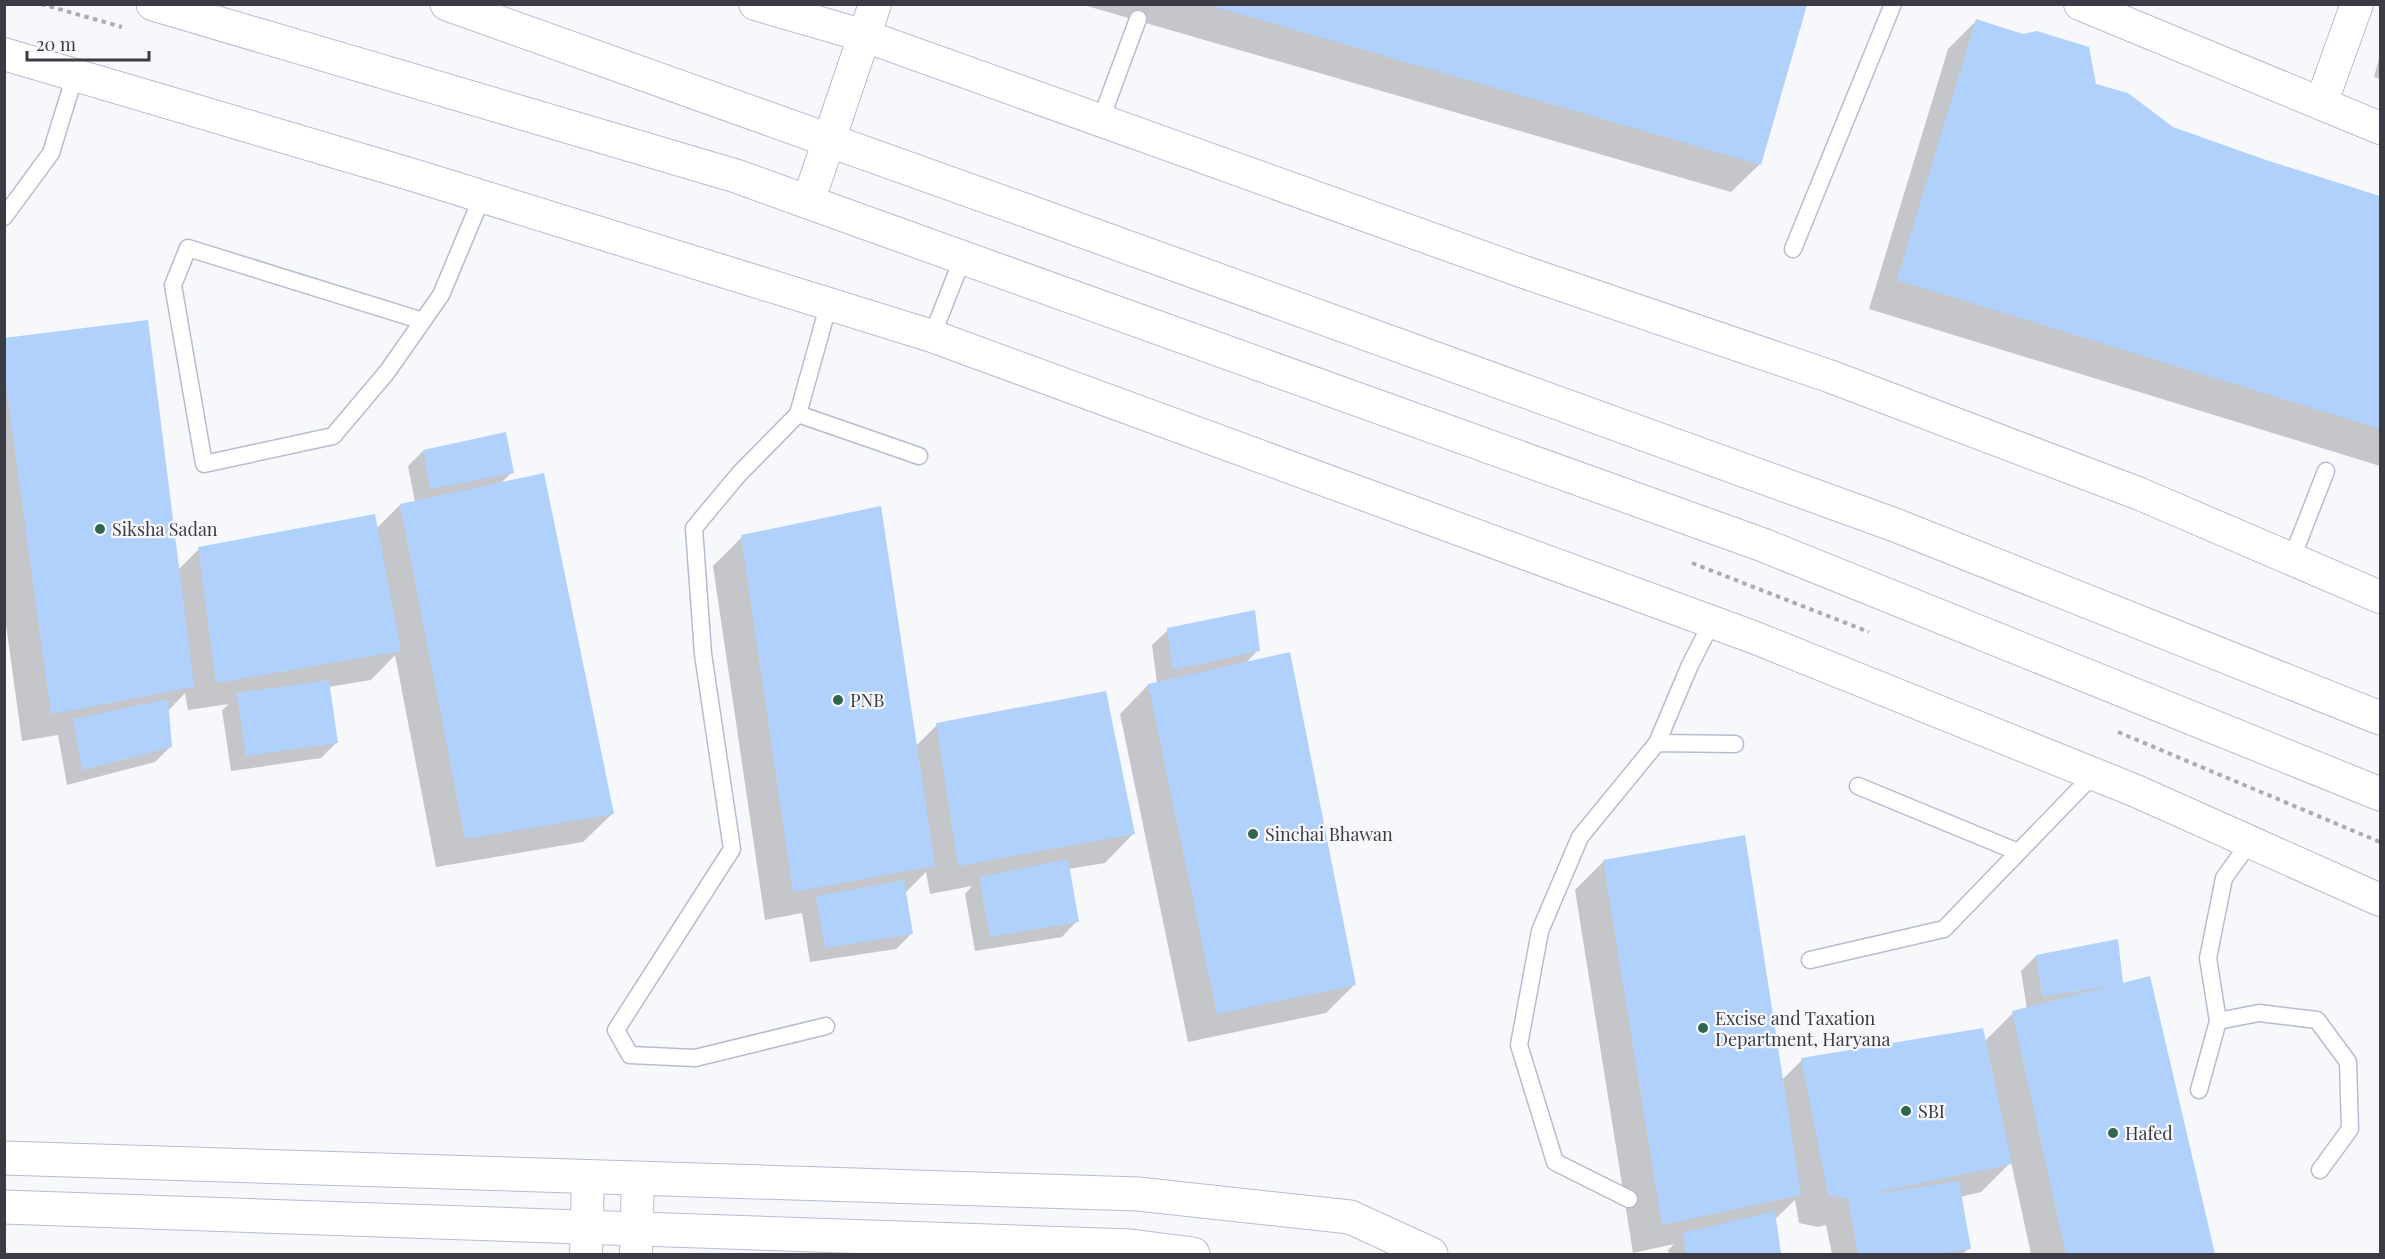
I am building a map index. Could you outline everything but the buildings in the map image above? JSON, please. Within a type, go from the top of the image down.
[{"type":"street","points":[[153,4],[725,173],[808,202],[1763,545],[2380,794]]},
{"type":"street","points":[[447,4],[1895,525],[2380,718]]},
{"type":"street","points":[[755,4],[865,36],[1521,271],[1829,376],[2140,494],[2380,597]]},
{"type":"street","points":[[808,202],[876,4]]},
{"type":"street","points":[[2321,104],[2357,4]]},
{"type":"street","points":[[2082,5],[2380,128]]},
{"type":"street","points":[[4,54],[482,197],[932,336],[1712,622],[2094,774],[2380,900]]},
{"type":"street","points":[[4,1158],[1138,1194],[1350,1217],[1431,1254]]},
{"type":"street","points":[[586,1241],[588,1176]]},
{"type":"street","points":[[637,1241],[638,1178]]},
{"type":"street","points":[[4,1207],[586,1241],[1131,1246],[1193,1254]]},
{"type":"lane","points":[[1793,249],[1893,4]]},
{"type":"lane","points":[[1101,119],[1138,19]]},
{"type":"lane","points":[[4,217],[51,153],[75,75]]},
{"type":"lane","points":[[423,321],[188,248],[173,285],[204,464],[333,436],[387,372],[441,296],[482,197]]},
{"type":"lane","points":[[932,336],[963,258]]},
{"type":"lane","points":[[826,1026],[695,1058],[630,1055],[616,1030],[732,849],[703,654],[694,528],[739,474],[798,414],[829,303]]},
{"type":"lane","points":[[798,414],[919,456]]},
{"type":"lane","points":[[2292,558],[2326,471]]},
{"type":"lane","points":[[1629,1199],[1555,1162],[1519,1046],[1539,931],[1580,837],[1658,743],[1690,665],[1712,622]]},
{"type":"lane","points":[[1658,743],[1734,744]]},
{"type":"lane","points":[[1810,960],[1944,929],[2094,774]]},
{"type":"lane","points":[[1858,786],[2018,852]]},
{"type":"lane","points":[[2199,1090],[2218,1021],[2208,958],[2224,878],[2250,842]]},
{"type":"lane","points":[[2218,1021],[2259,1013],[2317,1020],[2348,1062],[2350,1129],[2320,1170]]},
{"type":"path","points":[[1687,561],[1877,635]]},
{"type":"path","points":[[2109,728],[2380,842]]},
{"type":"place","name":"Siksha Sadan","points":[[100,529]]},
{"type":"place","name":"PNB","points":[[838,700]]},
{"type":"place","name":"Sinchai Bhawan","points":[[1253,834]]},
{"type":"place","name":"Excise and Taxation Department, Haryana","points":[[1703,1028]]},
{"type":"place","name":"SBI","points":[[1906,1111]]},
{"type":"place","name":"Hafed","points":[[2113,1133]]}]
